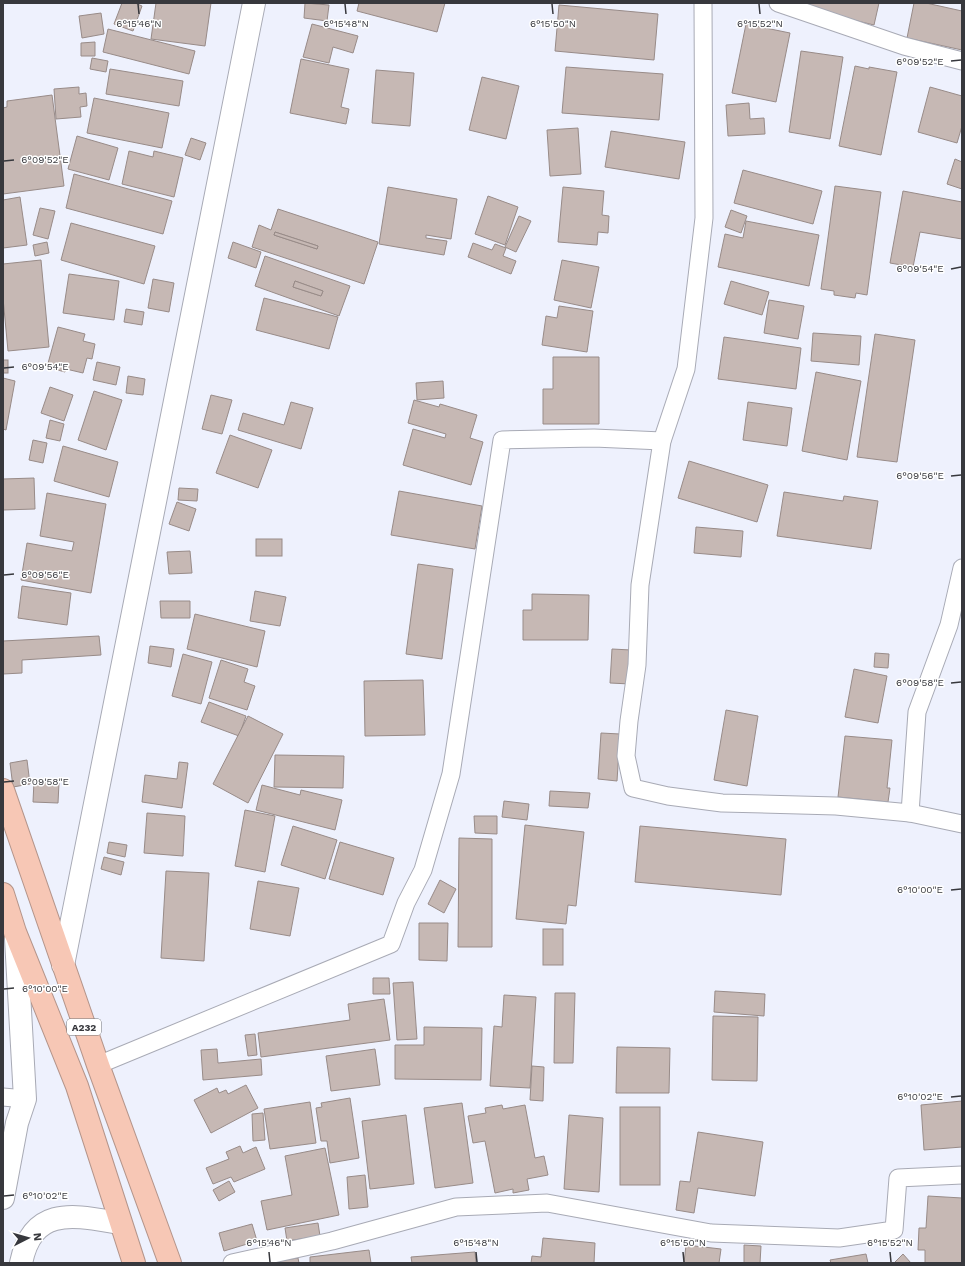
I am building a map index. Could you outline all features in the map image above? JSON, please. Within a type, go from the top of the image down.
[{"type":"highway","name":"A232","points":[[3,790],[62,965],[170,1263]]},
{"type":"highway","name":"A232","points":[[3,894],[15,932],[77,1086],[134,1263]]},
{"type":"street","points":[[62,965],[254,3]]},
{"type":"street","points":[[703,3],[704,218],[686,369],[662,441],[640,585],[637,665],[628,721],[626,756],[633,788],[668,796],[722,803],[836,806],[910,813],[962,824]]},
{"type":"street","points":[[778,3],[904,46],[962,61]]},
{"type":"street","points":[[98,1065],[391,944],[406,903],[423,870],[451,774],[502,440],[594,438],[662,441]]},
{"type":"street","points":[[910,813],[917,712],[949,625],[962,568]]},
{"type":"street","points":[[3,1198],[17,1123],[25,1099],[15,932]]},
{"type":"street","points":[[3,1097],[25,1099]]},
{"type":"street","points":[[232,1263],[332,1241],[456,1207],[547,1204],[711,1233],[838,1238],[894,1230],[898,1178],[962,1175]]},
{"type":"street","points":[[22,1258],[33,1234],[40,1226],[60,1217],[83,1217],[120,1223]]},
{"type":"building","points":[[122,3],[135,3],[142,6],[133,31],[114,24]]},
{"type":"building","points":[[156,3],[211,3],[205,46],[151,39]]},
{"type":"building","points":[[305,3],[329,5],[327,21],[304,18]]},
{"type":"building","points":[[359,3],[445,3],[437,32],[357,11]]},
{"type":"building","points":[[810,3],[879,3],[874,25],[808,9]]},
{"type":"building","points":[[914,3],[926,3],[962,11],[962,50],[907,38]]},
{"type":"building","points":[[559,5],[658,14],[654,60],[555,51]]},
{"type":"building","points":[[101,13],[104,34],[82,38],[79,16]]},
{"type":"building","points":[[312,24],[358,36],[353,53],[333,47],[329,63],[303,57]]},
{"type":"building","points":[[746,24],[790,33],[776,102],[732,93]]},
{"type":"building","points":[[108,29],[195,51],[189,74],[103,52]]},
{"type":"building","points":[[95,42],[95,56],[81,56],[81,43]]},
{"type":"building","points":[[801,51],[843,57],[830,139],[789,132]]},
{"type":"building","points":[[92,58],[108,61],[106,72],[90,69]]},
{"type":"building","points":[[301,59],[349,69],[341,107],[349,109],[346,124],[290,113]]},
{"type":"building","points":[[855,66],[897,72],[881,155],[839,146]]},
{"type":"building","points":[[566,67],[663,74],[659,120],[562,113]]},
{"type":"building","points":[[110,69],[183,81],[179,106],[106,94]]},
{"type":"building","points":[[376,70],[414,73],[410,126],[372,123]]},
{"type":"building","points":[[482,77],[519,86],[506,139],[469,130]]},
{"type":"building","points":[[79,87],[79,94],[86,93],[87,106],[80,107],[81,117],[56,119],[54,89]]},
{"type":"building","points":[[930,87],[962,96],[962,126],[957,143],[918,132]]},
{"type":"building","points":[[52,95],[64,186],[3,194],[3,108],[7,107],[7,101]]},
{"type":"building","points":[[94,98],[169,113],[162,148],[87,133]]},
{"type":"building","points":[[749,103],[750,119],[764,118],[765,134],[728,136],[726,105]]},
{"type":"building","points":[[578,128],[581,174],[550,176],[547,130]]},
{"type":"building","points":[[611,131],[685,142],[679,179],[605,167]]},
{"type":"building","points":[[77,136],[118,148],[109,180],[68,169]]},
{"type":"building","points":[[191,138],[206,143],[200,160],[185,155]]},
{"type":"building","points":[[129,151],[153,157],[154,151],[183,158],[174,197],[122,184]]},
{"type":"building","points":[[955,159],[962,162],[962,189],[947,184]]},
{"type":"building","points":[[743,170],[822,191],[813,224],[734,203]]},
{"type":"building","points":[[74,174],[172,201],[163,234],[66,208]]},
{"type":"building","points":[[835,186],[881,192],[867,295],[856,293],[855,298],[834,295],[834,291],[821,289]]},
{"type":"building","points":[[388,187],[457,199],[451,239],[426,235],[426,238],[447,241],[444,255],[379,244]]},
{"type":"building","points":[[563,187],[604,191],[602,215],[609,216],[608,233],[598,232],[597,245],[558,242]]},
{"type":"building","points":[[903,191],[962,202],[962,239],[920,232],[913,267],[890,263]]},
{"type":"building","points":[[488,196],[518,207],[505,245],[475,234]]},
{"type":"building","points":[[20,197],[27,245],[3,248],[3,200]]},
{"type":"building","points":[[40,208],[55,211],[48,239],[33,235]]},
{"type":"building","points":[[278,209],[378,242],[364,284],[252,247],[259,225],[271,230]],"holes":[[[275,232],[318,246],[317,249],[274,235]]]},
{"type":"building","points":[[731,210],[747,216],[741,233],[725,227]]},
{"type":"building","points":[[519,216],[531,221],[516,252],[505,247]]},
{"type":"building","points":[[746,221],[819,235],[809,286],[718,267],[725,234],[743,238]]},
{"type":"building","points":[[71,223],[155,246],[144,284],[61,260]]},
{"type":"building","points":[[275,232],[318,246],[317,249],[274,235]]},
{"type":"building","points":[[47,242],[49,253],[35,256],[33,245]]},
{"type":"building","points":[[233,242],[261,252],[256,268],[228,258]]},
{"type":"building","points":[[473,243],[492,250],[495,244],[506,248],[503,256],[516,261],[511,274],[468,257]]},
{"type":"building","points":[[265,256],[350,286],[339,316],[255,286]],"holes":[[[295,281],[323,291],[321,296],[293,287]]]},
{"type":"building","points":[[41,260],[49,347],[8,351],[3,298],[3,264]]},
{"type":"building","points":[[562,260],[599,267],[591,308],[554,300]]},
{"type":"building","points":[[69,274],[119,281],[114,320],[63,313]]},
{"type":"building","points":[[153,279],[174,283],[169,312],[148,308]]},
{"type":"building","points":[[295,281],[323,291],[321,296],[293,287]]},
{"type":"building","points":[[731,281],[769,292],[762,315],[724,304]]},
{"type":"building","points":[[264,298],[338,317],[329,349],[256,330]]},
{"type":"building","points":[[769,300],[804,306],[798,339],[764,333]]},
{"type":"building","points":[[559,306],[593,311],[587,352],[542,345],[546,316],[557,318]]},
{"type":"building","points":[[126,309],[144,312],[142,325],[124,322]]},
{"type":"building","points":[[58,327],[85,334],[83,341],[95,344],[92,359],[87,358],[83,373],[66,369],[65,372],[47,367]]},
{"type":"building","points":[[813,333],[861,336],[859,365],[811,361]]},
{"type":"building","points":[[875,334],[915,340],[897,462],[857,457]]},
{"type":"building","points":[[724,337],[801,348],[796,389],[718,379]]},
{"type":"building","points":[[553,357],[599,357],[599,424],[543,424],[543,389],[553,389]]},
{"type":"building","points":[[3,360],[8,360],[8,373],[3,373]]},
{"type":"building","points":[[97,362],[120,367],[116,385],[93,380]]},
{"type":"building","points":[[816,372],[861,381],[847,460],[802,451]]},
{"type":"building","points":[[128,376],[145,379],[143,395],[126,393]]},
{"type":"building","points":[[3,378],[15,381],[6,430],[3,429]]},
{"type":"building","points":[[443,381],[444,398],[417,400],[416,383]]},
{"type":"building","points":[[50,387],[73,395],[64,421],[41,413]]},
{"type":"building","points":[[94,391],[122,400],[106,450],[78,440]]},
{"type":"building","points":[[211,395],[232,400],[222,434],[202,429]]},
{"type":"building","points":[[414,400],[439,407],[440,404],[477,415],[470,438],[483,442],[471,485],[403,465],[413,429],[445,438],[446,434],[408,423]]},
{"type":"building","points":[[291,402],[313,408],[301,449],[238,430],[243,413],[284,425]]},
{"type":"building","points":[[748,402],[792,408],[787,446],[743,440]]},
{"type":"building","points":[[50,420],[64,424],[60,441],[46,438]]},
{"type":"building","points":[[230,435],[272,450],[258,488],[216,473]]},
{"type":"building","points":[[33,440],[47,443],[43,463],[29,460]]},
{"type":"building","points":[[63,446],[118,462],[109,497],[54,481]]},
{"type":"building","points":[[689,461],[768,485],[757,522],[678,498]]},
{"type":"building","points":[[34,478],[35,509],[3,510],[3,479]]},
{"type":"building","points":[[179,488],[198,489],[197,501],[178,500]]},
{"type":"building","points":[[399,491],[482,506],[475,549],[391,535]]},
{"type":"building","points":[[784,492],[843,501],[844,496],[878,501],[871,549],[777,536]]},
{"type":"building","points":[[47,493],[106,504],[91,593],[21,580],[27,543],[72,551],[74,542],[40,536]]},
{"type":"building","points":[[177,502],[196,509],[189,531],[169,524]]},
{"type":"building","points":[[696,527],[743,531],[741,557],[694,553]]},
{"type":"building","points":[[256,539],[282,539],[282,556],[256,556]]},
{"type":"building","points":[[190,551],[192,573],[169,574],[167,552]]},
{"type":"building","points":[[418,564],[453,569],[442,659],[406,654]]},
{"type":"building","points":[[22,586],[71,593],[67,625],[18,618]]},
{"type":"building","points":[[255,591],[286,597],[280,626],[250,621]]},
{"type":"building","points":[[532,594],[589,595],[588,640],[523,640],[523,610],[532,610]]},
{"type":"building","points":[[160,601],[190,601],[190,618],[161,618]]},
{"type":"building","points":[[195,614],[265,631],[257,667],[187,649]]},
{"type":"building","points":[[99,636],[101,655],[22,660],[22,673],[3,674],[3,641]]},
{"type":"building","points":[[150,646],[174,649],[171,667],[148,663]]},
{"type":"building","points":[[612,649],[631,650],[630,684],[610,683]]},
{"type":"building","points":[[875,653],[889,654],[888,668],[874,667]]},
{"type":"building","points":[[183,654],[212,662],[201,704],[172,696]]},
{"type":"building","points":[[221,660],[248,669],[244,682],[255,686],[247,710],[209,698]]},
{"type":"building","points":[[854,669],[887,676],[878,723],[845,717]]},
{"type":"building","points":[[423,680],[425,735],[365,736],[364,681]]},
{"type":"building","points":[[209,702],[246,716],[239,736],[201,722]]},
{"type":"building","points":[[726,710],[758,716],[747,786],[714,780]]},
{"type":"building","points":[[248,716],[283,734],[248,803],[213,784]]},
{"type":"building","points":[[601,733],[620,734],[617,781],[598,779]]},
{"type":"building","points":[[845,736],[892,740],[887,788],[890,788],[888,802],[838,797]]},
{"type":"building","points":[[275,755],[344,756],[343,788],[274,787]]},
{"type":"building","points":[[27,760],[30,784],[13,787],[10,763]]},
{"type":"building","points":[[179,762],[188,763],[182,808],[142,802],[145,775],[177,779]]},
{"type":"building","points":[[34,781],[59,783],[58,803],[33,802]]},
{"type":"building","points":[[262,785],[300,795],[301,790],[342,800],[335,830],[256,810]]},
{"type":"building","points":[[550,791],[590,793],[588,808],[549,806]]},
{"type":"building","points":[[504,801],[529,804],[527,820],[502,817]]},
{"type":"building","points":[[245,810],[275,816],[265,872],[235,866]]},
{"type":"building","points":[[147,813],[185,816],[183,856],[144,853]]},
{"type":"building","points":[[474,816],[497,816],[497,834],[475,833]]},
{"type":"building","points":[[525,825],[584,832],[576,906],[568,905],[566,924],[516,919]]},
{"type":"building","points":[[293,826],[337,840],[325,879],[281,865]]},
{"type":"building","points":[[640,826],[786,839],[781,895],[635,882]]},
{"type":"building","points":[[459,838],[492,839],[492,947],[458,947]]},
{"type":"building","points":[[109,842],[127,845],[125,857],[107,853]]},
{"type":"building","points":[[340,842],[394,858],[383,895],[329,879]]},
{"type":"building","points":[[104,857],[124,862],[121,875],[101,869]]},
{"type":"building","points":[[166,871],[209,873],[204,961],[161,958]]},
{"type":"building","points":[[440,880],[456,889],[444,913],[428,904]]},
{"type":"building","points":[[258,881],[299,888],[290,936],[250,929]]},
{"type":"building","points":[[419,923],[448,923],[447,961],[419,960]]},
{"type":"building","points":[[543,929],[563,929],[563,965],[543,965]]},
{"type":"building","points":[[373,978],[389,978],[390,994],[373,994]]},
{"type":"building","points":[[413,982],[417,1039],[397,1040],[393,983]]},
{"type":"building","points":[[715,991],[765,994],[764,1016],[714,1012]]},
{"type":"building","points":[[555,993],[575,993],[573,1063],[554,1063]]},
{"type":"building","points":[[504,995],[536,997],[530,1088],[490,1086],[494,1026],[502,1027]]},
{"type":"building","points":[[384,999],[390,1040],[261,1057],[258,1033],[350,1020],[348,1004]]},
{"type":"building","points":[[713,1016],[758,1017],[757,1081],[712,1080]]},
{"type":"building","points":[[424,1027],[482,1028],[481,1080],[395,1079],[395,1045],[424,1045]]},
{"type":"building","points":[[255,1034],[257,1055],[248,1056],[245,1035]]},
{"type":"building","points":[[617,1047],[670,1048],[669,1093],[616,1093]]},
{"type":"building","points":[[217,1049],[218,1063],[261,1059],[262,1075],[203,1080],[201,1050]]},
{"type":"building","points":[[375,1049],[380,1085],[331,1091],[326,1056]]},
{"type":"building","points":[[532,1066],[544,1067],[543,1101],[530,1100]]},
{"type":"building","points":[[246,1085],[258,1108],[211,1133],[194,1100],[217,1088],[219,1093],[226,1090],[228,1094]]},
{"type":"building","points":[[350,1098],[359,1158],[330,1163],[327,1141],[321,1141],[316,1108],[322,1107],[321,1103]]},
{"type":"building","points":[[962,1101],[962,1147],[924,1150],[921,1105]]},
{"type":"building","points":[[310,1102],[316,1143],[270,1149],[264,1109]]},
{"type":"building","points":[[462,1103],[473,1183],[435,1188],[424,1108]]},
{"type":"building","points":[[502,1105],[503,1109],[525,1105],[535,1158],[544,1156],[548,1175],[527,1179],[529,1190],[513,1193],[513,1189],[495,1193],[485,1141],[473,1143],[468,1116],[486,1113],[485,1108]]},
{"type":"building","points":[[620,1107],[660,1107],[660,1185],[620,1185]]},
{"type":"building","points":[[263,1113],[265,1140],[253,1141],[252,1114]]},
{"type":"building","points":[[406,1115],[414,1184],[370,1189],[362,1121]]},
{"type":"building","points":[[569,1115],[603,1118],[599,1192],[564,1189]]},
{"type":"building","points":[[698,1132],[763,1142],[755,1196],[698,1188],[694,1213],[676,1210],[680,1181],[690,1182]]},
{"type":"building","points":[[240,1146],[243,1153],[256,1147],[265,1169],[234,1182],[231,1177],[213,1184],[206,1168],[229,1159],[226,1152]]},
{"type":"building","points":[[325,1148],[339,1215],[267,1230],[261,1201],[292,1195],[285,1156]]},
{"type":"building","points":[[365,1175],[368,1207],[349,1209],[347,1177]]},
{"type":"building","points":[[229,1181],[235,1192],[219,1201],[213,1190]]},
{"type":"building","points":[[928,1196],[962,1198],[962,1263],[925,1263],[925,1250],[918,1250],[919,1228],[926,1228]]},
{"type":"building","points":[[318,1223],[320,1236],[287,1241],[285,1228]]},
{"type":"building","points":[[252,1224],[257,1241],[224,1251],[219,1233]]},
{"type":"building","points":[[543,1238],[595,1243],[594,1263],[531,1263],[532,1256],[541,1257]]},
{"type":"building","points":[[686,1245],[721,1249],[719,1263],[684,1263]]},
{"type":"building","points":[[744,1245],[761,1246],[760,1263],[744,1263]]},
{"type":"building","points":[[369,1250],[371,1263],[310,1263],[310,1257]]},
{"type":"building","points":[[475,1252],[476,1263],[412,1263],[411,1257]]},
{"type":"building","points":[[866,1254],[868,1263],[831,1263],[830,1260]]},
{"type":"building","points":[[903,1254],[911,1263],[894,1263]]},
{"type":"building","points":[[298,1258],[299,1263],[263,1263]]}]
